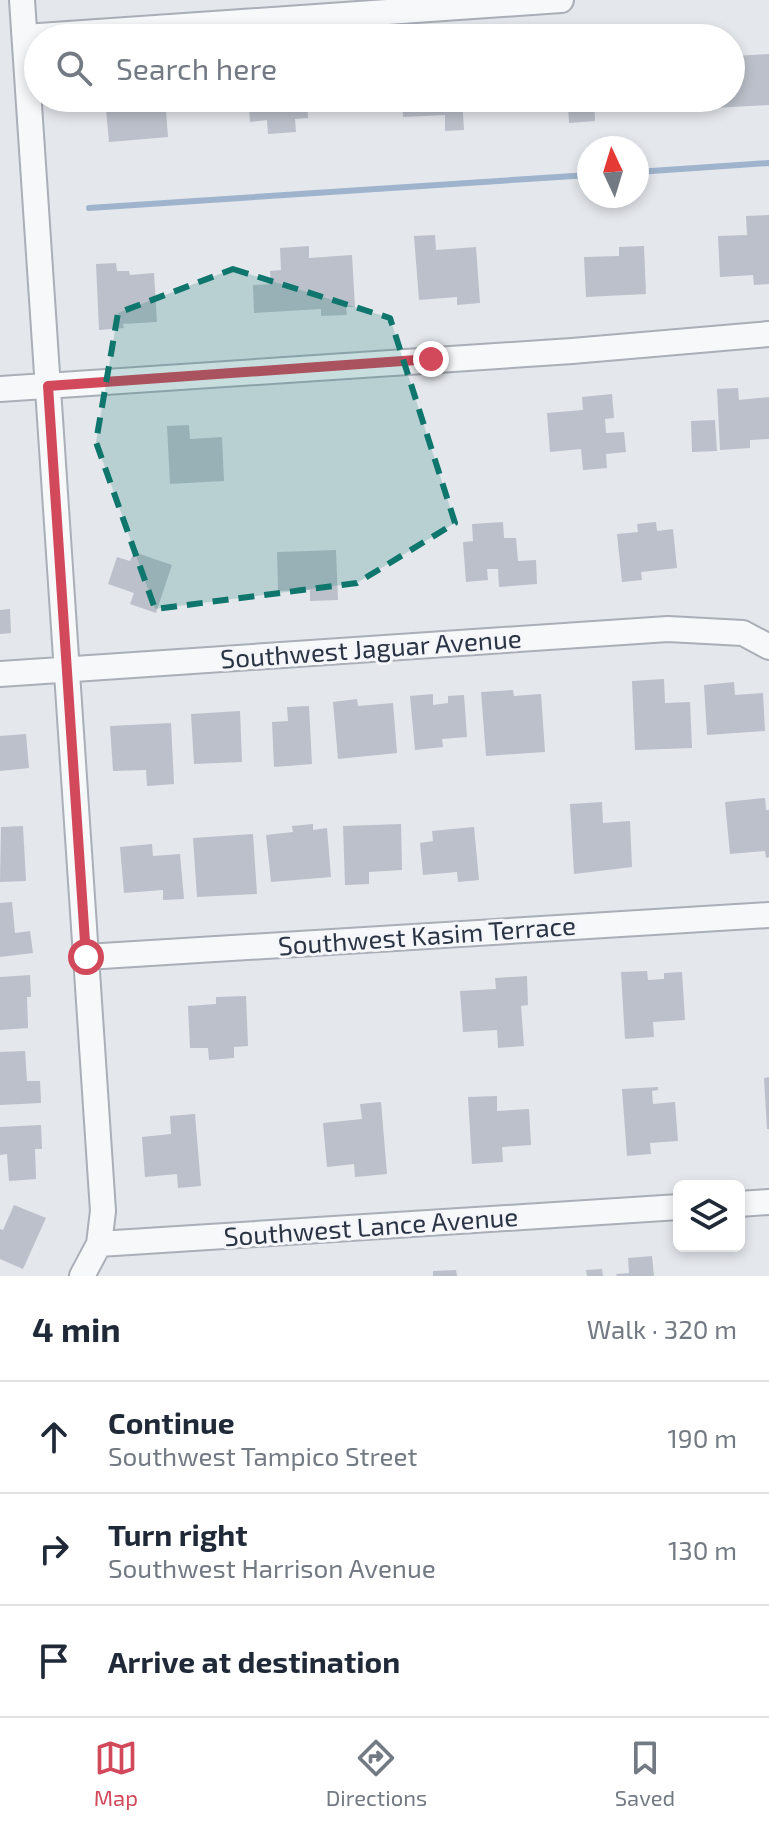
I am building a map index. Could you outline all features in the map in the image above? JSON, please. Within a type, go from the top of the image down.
[{"type":"street","points":[[22,0],[24,25]]},
{"type":"street","points":[[155,24],[315,8],[561,0]]},
{"type":"street","points":[[30,112],[103,1211],[99,1244],[82,1276]]},
{"type":"street","points":[[0,389],[572,351],[769,334]]},
{"type":"street","name":"Southwest Jaguar Avenue","points":[[0,674],[668,629],[743,633],[769,647]]},
{"type":"street","name":"Southwest Kasim Terrace","points":[[86,957],[769,915]]},
{"type":"street","points":[[745,1204],[769,1202]]},
{"type":"street","name":"Southwest Lance Avenue","points":[[99,1244],[673,1207]]},
{"type":"highlighted area","points":[[233,269],[390,318],[455,523],[357,583],[155,609],[96,442],[118,313]]},
{"type":"building","points":[[769,54],[769,105],[745,106],[745,55]]},
{"type":"building","points":[[106,112],[166,112],[168,137],[109,142]]},
{"type":"building","points":[[249,112],[308,112],[308,118],[295,119],[296,132],[268,134],[267,120],[250,122]]},
{"type":"building","points":[[403,112],[463,112],[464,130],[445,131],[445,115],[403,117]]},
{"type":"building","points":[[568,112],[595,112],[595,121],[569,123]]},
{"type":"building","points":[[769,215],[769,284],[754,285],[753,275],[720,277],[718,236],[747,235],[746,216]]},
{"type":"building","points":[[435,235],[436,250],[476,247],[480,303],[457,305],[457,297],[419,300],[414,236]]},
{"type":"building","points":[[309,246],[309,258],[352,255],[355,307],[346,307],[347,315],[321,316],[321,309],[254,313],[253,285],[271,284],[270,271],[281,270],[280,248]]},
{"type":"building","points":[[644,246],[646,294],[586,297],[584,257],[619,256],[619,247]]},
{"type":"building","points":[[116,263],[117,271],[129,271],[130,275],[154,273],[157,322],[123,324],[124,328],[99,330],[96,264]]},
{"type":"building","points":[[738,388],[739,400],[769,397],[769,439],[750,440],[750,448],[720,450],[717,389]]},
{"type":"building","points":[[612,394],[614,418],[605,419],[606,433],[624,432],[626,452],[606,454],[607,468],[583,470],[581,449],[550,452],[547,413],[583,410],[582,397]]},
{"type":"building","points":[[715,420],[717,451],[692,452],[691,421]]},
{"type":"building","points":[[189,425],[190,439],[222,437],[224,481],[170,484],[167,426]]},
{"type":"building","points":[[503,522],[504,538],[516,538],[518,561],[536,560],[537,584],[499,587],[498,569],[487,569],[488,580],[466,582],[463,542],[473,541],[472,524]]},
{"type":"building","points":[[656,522],[657,531],[673,529],[677,568],[641,572],[642,580],[622,582],[617,534],[638,532],[637,524]]},
{"type":"building","points":[[336,550],[338,600],[310,601],[310,590],[278,591],[277,552]]},
{"type":"building","points":[[134,552],[172,565],[156,613],[130,604],[134,593],[108,584],[117,557],[130,561]]},
{"type":"building","points":[[10,609],[11,633],[0,634],[0,610]]},
{"type":"building","points":[[664,679],[665,703],[690,702],[692,748],[635,750],[632,681]]},
{"type":"building","points":[[734,682],[735,695],[763,693],[765,731],[707,735],[704,685]]},
{"type":"building","points":[[513,690],[514,696],[541,694],[545,752],[486,756],[481,692]]},
{"type":"building","points":[[433,694],[433,705],[448,703],[448,696],[464,695],[467,737],[442,739],[443,747],[415,750],[410,696]]},
{"type":"building","points":[[357,699],[358,706],[393,703],[397,753],[338,759],[333,702]]},
{"type":"building","points":[[309,706],[312,764],[274,767],[272,722],[288,721],[287,707]]},
{"type":"building","points":[[240,711],[242,762],[194,764],[191,714]]},
{"type":"building","points":[[171,723],[174,784],[147,786],[146,770],[113,771],[110,726]]},
{"type":"building","points":[[26,734],[29,768],[0,771],[0,736]]},
{"type":"building","points":[[765,798],[766,810],[769,810],[769,857],[766,858],[765,851],[730,854],[725,802]]},
{"type":"building","points":[[602,802],[603,823],[630,821],[632,867],[574,874],[570,804]]},
{"type":"building","points":[[313,824],[313,830],[327,828],[331,877],[271,882],[266,835],[293,832],[292,826]]},
{"type":"building","points":[[401,824],[402,870],[369,872],[369,884],[345,885],[343,826]]},
{"type":"building","points":[[23,826],[26,881],[0,882],[1,827]]},
{"type":"building","points":[[474,827],[479,880],[458,882],[457,872],[423,875],[420,843],[433,841],[432,831]]},
{"type":"building","points":[[253,834],[257,894],[197,897],[193,838]]},
{"type":"building","points":[[152,844],[153,856],[180,854],[184,899],[163,900],[163,890],[124,893],[120,847]]},
{"type":"building","points":[[12,902],[15,933],[30,931],[33,953],[0,957],[0,903]]},
{"type":"building","points":[[647,971],[648,980],[664,979],[664,973],[682,972],[685,1020],[653,1022],[654,1037],[625,1039],[621,972]]},
{"type":"building","points":[[30,975],[28,1028],[0,1030],[0,977]]},
{"type":"building","points":[[527,976],[528,1005],[521,1006],[524,1046],[498,1048],[497,1030],[463,1032],[460,991],[496,989],[495,978]]},
{"type":"building","points":[[246,996],[248,1046],[234,1047],[234,1058],[209,1060],[208,1048],[190,1048],[188,1006],[216,1004],[216,997]]},
{"type":"building","points":[[25,1051],[27,1081],[40,1081],[41,1103],[0,1105],[0,1052]]},
{"type":"building","points":[[769,1077],[769,1129],[767,1129],[764,1078]]},
{"type":"building","points":[[658,1087],[658,1090],[652,1091],[653,1104],[675,1102],[678,1141],[650,1143],[651,1154],[627,1156],[622,1089]]},
{"type":"building","points":[[497,1096],[497,1111],[529,1109],[531,1145],[502,1147],[503,1162],[472,1164],[468,1097]]},
{"type":"building","points":[[381,1102],[387,1174],[355,1177],[354,1164],[327,1167],[323,1123],[362,1119],[360,1104]]},
{"type":"building","points":[[195,1114],[201,1186],[178,1188],[177,1174],[145,1177],[142,1137],[171,1134],[170,1116]]},
{"type":"building","points":[[41,1125],[42,1149],[35,1149],[36,1179],[9,1181],[7,1154],[0,1155],[0,1127]]},
{"type":"building","points":[[14,1205],[46,1218],[23,1269],[0,1259],[0,1229],[3,1230]]},
{"type":"building","points":[[652,1256],[654,1276],[617,1276],[629,1273],[628,1258]]},
{"type":"building","points":[[602,1269],[603,1276],[587,1276],[586,1270]]},
{"type":"building","points":[[456,1270],[457,1276],[433,1276],[433,1271]]},
{"type":"waterway","points":[[649,171],[769,163]]},
{"type":"waterway","points":[[89,208],[577,176]]},
{"type":"route","points":[[86,957],[48,386],[431,359]]}]
